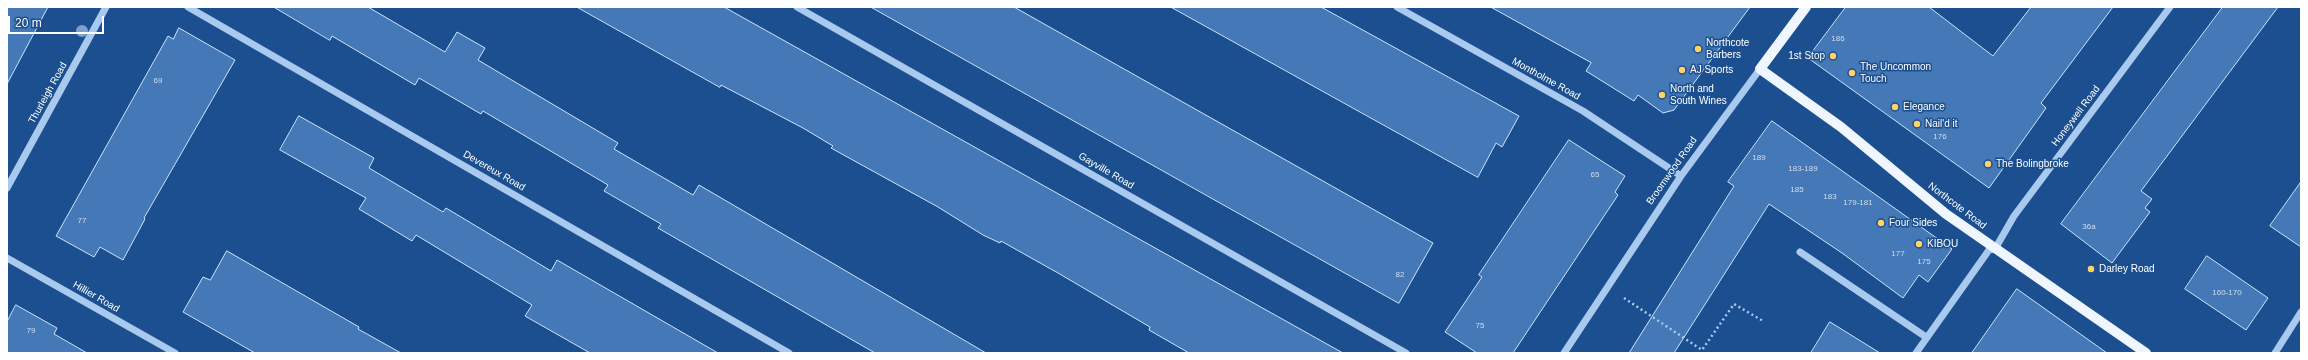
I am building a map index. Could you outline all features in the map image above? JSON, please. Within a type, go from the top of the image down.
[{"type":"main road","name":"Broomwood Road","points":[[1760,69],[1806,7]]},
{"type":"main road","name":"Northcote Road","points":[[1760,69],[1841,127],[1946,214],[2146,353]]},
{"type":"street","name":"Thurleigh Road","points":[[7,188],[106,7]]},
{"type":"street","name":"Devereux Road","points":[[188,7],[789,353]]},
{"type":"street","name":"Gayville Road","points":[[797,7],[1406,353]]},
{"type":"street","name":"Montholme Road","points":[[1397,7],[1583,111],[1681,176]]},
{"type":"street","name":"Honeywell Road","points":[[1916,353],[1989,250],[1995,249],[2014,216],[2170,7]]},
{"type":"street","name":"Broomwood Road","points":[[1564,353],[1681,176],[1760,69]]},
{"type":"street","points":[[1800,252],[1926,337]]},
{"type":"street","name":"Hillier Road","points":[[7,258],[175,353]]},
{"type":"street","points":[[2275,353],[2301,312]]},
{"type":"path","points":[[1608,288],[1701,352],[1734,304],[1763,321]]},
{"type":"building","points":[[7,7],[48,7],[7,84]]},
{"type":"building","points":[[274,7],[368,7],[445,52],[457,32],[485,48],[478,60],[618,143],[614,149],[693,195],[699,185],[986,353],[875,353],[658,228],[661,224],[604,191],[608,185],[483,111],[481,114],[419,78],[415,85],[332,36],[330,40]]},
{"type":"building","points":[[577,7],[724,7],[1343,353],[1189,353],[1149,330],[1150,327],[1058,273],[1001,241],[1000,243],[983,235],[938,207],[831,148],[833,146],[803,128],[721,85],[720,87]]},
{"type":"building","points":[[871,7],[1014,7],[1433,243],[1399,303]]},
{"type":"building","points":[[1171,7],[1321,7],[1519,116],[1502,147],[1496,143],[1478,177]]},
{"type":"building","points":[[1491,7],[1750,7],[1674,110],[1663,113],[1638,95],[1634,101],[1586,71],[1591,63]]},
{"type":"building","points":[[1846,7],[1929,7],[1993,56],[2031,7],[2113,7],[2041,103],[2046,108],[1989,188],[1808,58]]},
{"type":"building","points":[[2223,7],[2278,7],[2141,191],[2152,199],[2145,208],[2150,212],[2112,263],[2061,224]]},
{"type":"building","points":[[179,28],[235,60],[144,218],[145,219],[123,260],[100,247],[94,257],[56,236],[168,36],[173,39]]},
{"type":"building","points":[[299,116],[374,158],[369,168],[443,212],[446,208],[551,271],[557,260],[718,353],[590,353],[525,316],[532,305],[416,235],[412,241],[359,209],[366,198],[280,150]]},
{"type":"building","points":[[1772,121],[1952,249],[1928,282],[1919,275],[1903,298],[1842,253],[1769,204],[1674,353],[1629,353],[1734,186],[1728,182]]},
{"type":"building","points":[[1569,140],[1625,176],[1615,192],[1618,195],[1513,353],[1477,353],[1445,332],[1482,277],[1479,275]]},
{"type":"building","points":[[2301,182],[2301,247],[2270,226]]},
{"type":"building","points":[[227,251],[401,353],[255,353],[183,312],[203,277],[210,280]]},
{"type":"building","points":[[2207,256],[2268,298],[2246,330],[2185,289]]},
{"type":"building","points":[[2017,289],[2107,353],[1972,353]]},
{"type":"building","points":[[16,305],[57,328],[54,334],[87,353],[7,353],[7,322]]},
{"type":"building","points":[[1830,322],[1880,353],[1811,353]]},
{"type":"place","name":"Northcote Barbers","points":[[1698,49]]},
{"type":"place","name":"1st Stop","points":[[1833,56]]},
{"type":"place","name":"AJ Sports","points":[[1682,70]]},
{"type":"place","name":"The Uncommon Touch","points":[[1852,73]]},
{"type":"place","name":"North and South Wines","points":[[1662,95]]},
{"type":"place","name":"Elegance","points":[[1895,107]]},
{"type":"place","name":"Nail'd it","points":[[1917,124]]},
{"type":"place","name":"The Bolingbroke","points":[[1988,164]]},
{"type":"place","name":"Four Sides","points":[[1881,223]]},
{"type":"place","name":"KIBOU","points":[[1919,244]]},
{"type":"place","name":"Darley Road","points":[[2091,269]]}]
